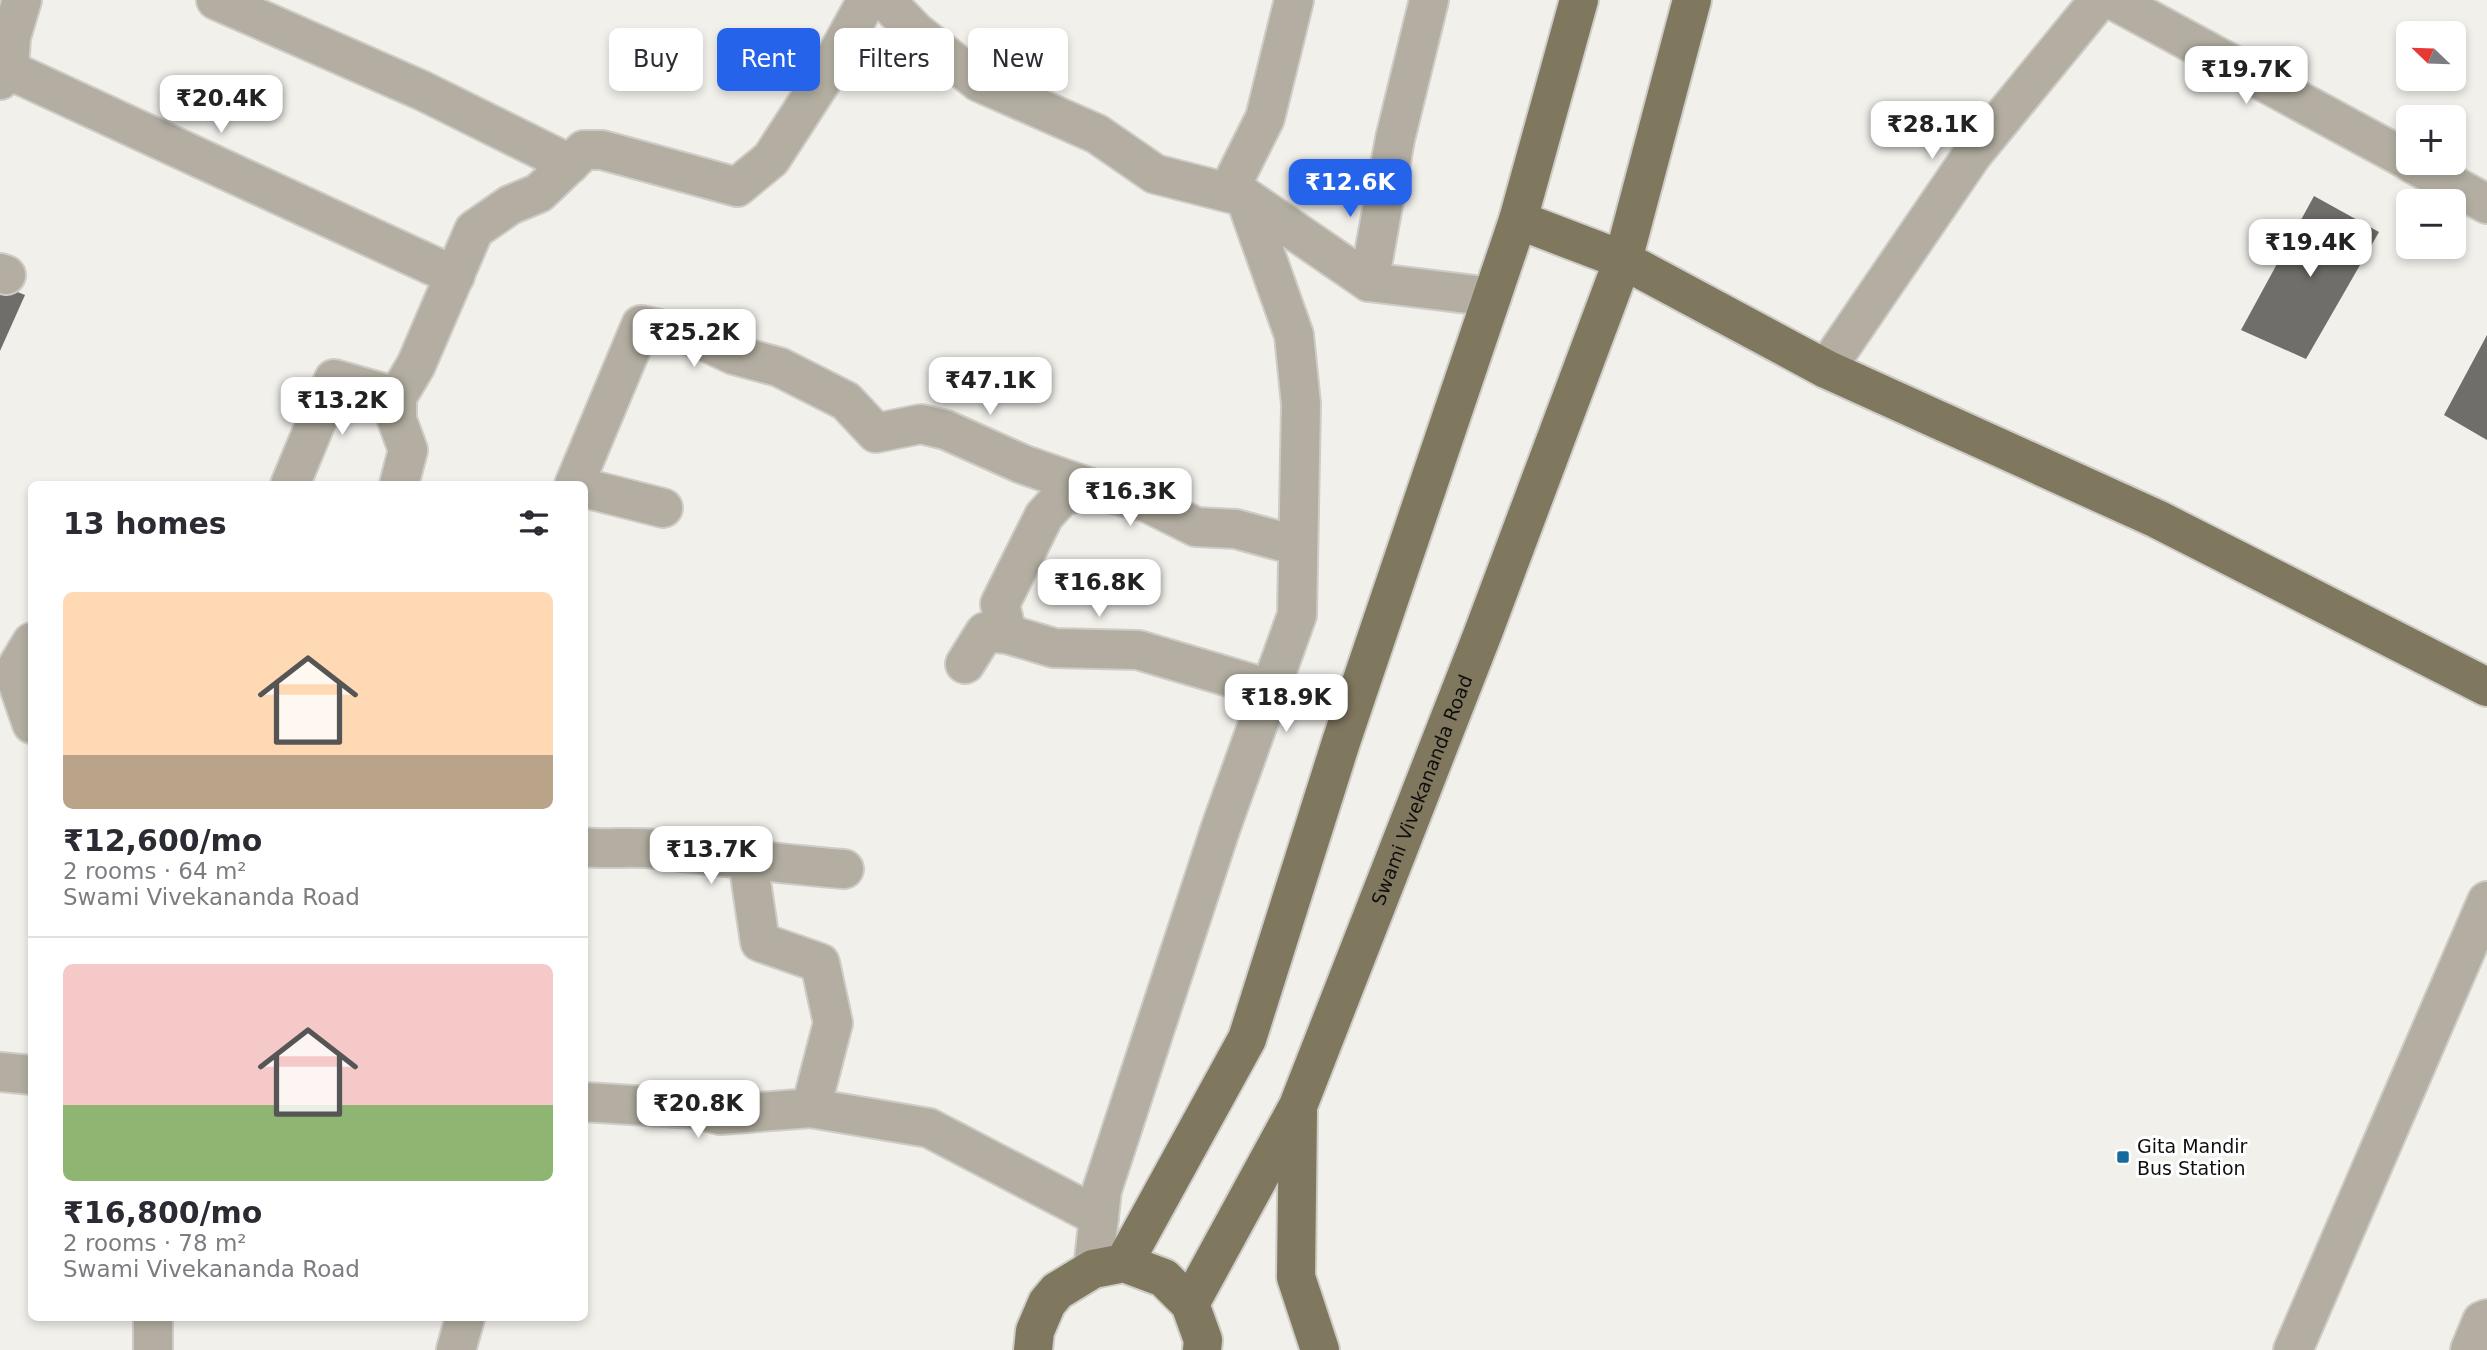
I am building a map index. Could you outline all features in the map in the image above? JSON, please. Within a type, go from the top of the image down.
[{"type":"main road","points":[[1033,1350],[1035,1331],[1047,1303],[1057,1291],[1109,1266],[1247,1038],[1342,743],[1518,220],[1579,0]]},
{"type":"main road","name":"Swami Vivekananda Road","points":[[1190,1304],[1298,1106],[1478,646],[1623,260],[1692,0]]},
{"type":"main road","points":[[1518,220],[1623,260],[1826,369],[2157,519],[2487,687]]},
{"type":"main road","points":[[1298,1106],[1296,1277],[1320,1350]]},
{"type":"main road","points":[[1109,1266],[1164,1278],[1190,1304],[1210,1347]]},
{"type":"street","points":[[22,0],[4,75],[455,276]]},
{"type":"street","points":[[216,0],[423,91],[570,164]]},
{"type":"street","points":[[399,481],[408,450],[397,420],[397,397],[416,365],[474,230],[510,205],[539,193],[584,150],[602,150],[737,187],[771,159],[828,71],[867,0]]},
{"type":"street","points":[[886,0],[916,32],[979,82],[1097,134],[1155,174],[1236,194],[1369,282],[1492,297]]},
{"type":"street","points":[[1109,1266],[1099,1217],[1102,1190],[1217,840],[1297,615],[1301,404],[1294,335],[1236,194],[1265,118],[1294,0]]},
{"type":"street","points":[[1369,282],[1395,139],[1429,0]]},
{"type":"street","points":[[1826,369],[1972,155],[2099,0]]},
{"type":"street","points":[[2113,0],[2396,154]]},
{"type":"street","points":[[2434,175],[2487,204]]},
{"type":"street","points":[[575,481],[630,315],[696,337],[734,355],[779,367],[846,401],[876,433],[921,424],[946,430],[1021,464],[1097,490],[1146,502],[1196,527],[1236,529],[1298,546]]},
{"type":"street","points":[[292,481],[334,379],[397,397]]},
{"type":"street","points":[[588,489],[663,508]]},
{"type":"street","points":[[1007,634],[1000,604],[1044,516],[1063,495],[1097,490]]},
{"type":"street","points":[[965,664],[985,632],[1007,634],[1054,648],[1138,650],[1270,689]]},
{"type":"street","points":[[15,659],[28,708]]},
{"type":"street","points":[[588,847],[651,848],[748,861],[844,869]]},
{"type":"street","points":[[748,861],[760,942],[820,963],[833,1023],[811,1108]]},
{"type":"street","points":[[2293,1350],[2487,901]]},
{"type":"street","points":[[0,1072],[28,1075]]},
{"type":"street","points":[[588,1102],[696,1109],[720,1115],[811,1108],[929,1128],[1099,1217]]},
{"type":"street","points":[[2470,1350],[2482,1321],[2487,1319]]},
{"type":"street","points":[[153,1321],[153,1350]]},
{"type":"street","points":[[456,1350],[464,1321]]},
{"type":"building","points":[[2314,196],[2379,232],[2306,359],[2241,330]]},
{"type":"building","points":[[0,285],[25,295],[0,351]]},
{"type":"building","points":[[2487,335],[2487,440],[2444,415]]},
{"type":"place","name":"Gita Mandir Bus Station","points":[[2123,1157]]}]
